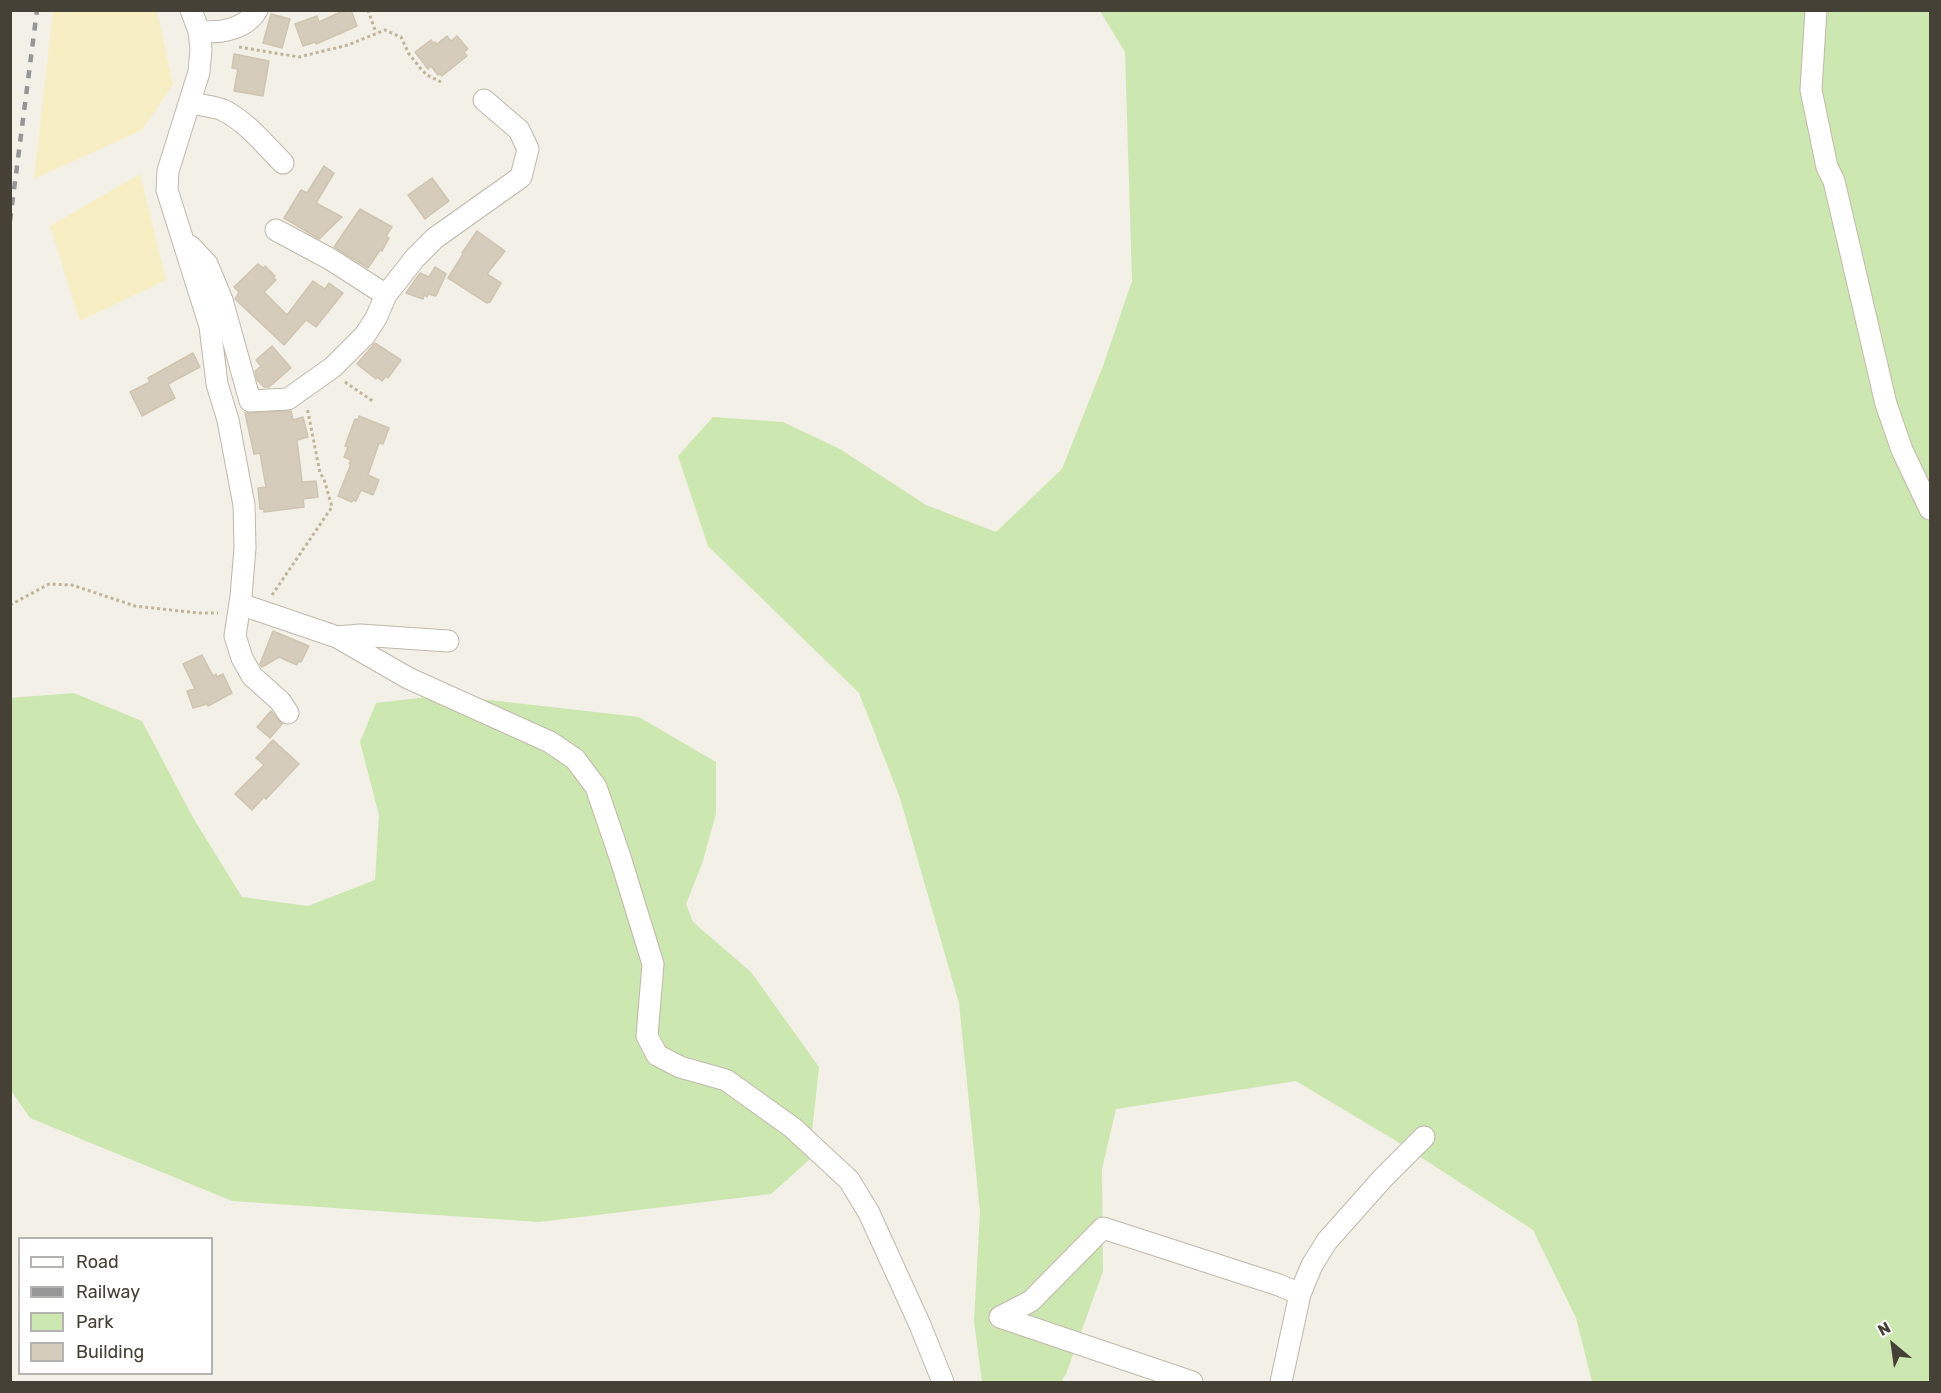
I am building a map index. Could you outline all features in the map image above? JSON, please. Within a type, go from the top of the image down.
[{"type":"street","points":[[191,10],[199,31],[201,49],[199,72],[168,171],[167,190],[210,326],[217,384],[230,430],[244,505],[245,548],[235,636],[242,658],[252,676],[280,701],[288,713]]},
{"type":"street","points":[[199,31],[234,28],[251,20],[256,10]]},
{"type":"street","points":[[1816,10],[1811,90],[1827,166],[1834,181],[1886,404],[1902,450],[1930,509]]},
{"type":"street","points":[[181,237],[207,264],[222,300],[250,402],[288,399],[323,375],[365,335],[376,318],[386,295],[415,258],[435,238],[521,177],[528,149],[519,130],[484,100]]},
{"type":"street","points":[[191,102],[220,109],[242,121],[283,163]]},
{"type":"street","points":[[276,230],[330,259],[386,295]]},
{"type":"street","points":[[240,604],[337,637],[408,678],[550,742],[575,759],[596,787],[653,964],[647,1036],[657,1055],[680,1067],[726,1080],[793,1128],[849,1180],[870,1213],[943,1383]]},
{"type":"street","points":[[337,637],[360,635],[448,641]]},
{"type":"street","points":[[1281,1383],[1300,1294],[1312,1265],[1327,1241],[1382,1179],[1424,1137]]},
{"type":"street","points":[[1192,1383],[1000,1317],[1031,1301],[1103,1228],[1300,1294]]},
{"type":"path","points":[[368,10],[376,33]]},
{"type":"path","points":[[232,46],[299,57],[348,45],[385,30],[401,37],[421,69],[441,82]]},
{"type":"path","points":[[323,375],[348,383],[374,402]]},
{"type":"path","points":[[261,611],[332,507],[320,472],[306,403],[300,392]]},
{"type":"path","points":[[10,605],[49,584],[72,585],[135,606],[198,613],[229,612],[240,604]]},
{"type":"green space","points":[[1100,11],[1930,11],[1930,1382],[1592,1382],[1576,1318],[1533,1230],[1393,1139],[1296,1081],[1116,1109],[1102,1169],[1103,1271],[1066,1374],[1061,1382],[982,1382],[974,1321],[980,1212],[959,1003],[900,798],[859,693],[708,546],[678,456],[713,417],[783,422],[840,449],[926,505],[996,532],[1062,469],[1103,366],[1132,281],[1125,52]]},
{"type":"green space","points":[[74,693],[142,721],[192,816],[242,897],[308,906],[375,880],[379,815],[360,742],[376,703],[445,695],[639,717],[716,762],[716,813],[703,861],[686,904],[693,922],[751,972],[819,1067],[809,1160],[771,1194],[539,1222],[232,1201],[30,1118],[10,1089],[10,698]]},
{"type":"sand","points":[[53,11],[157,11],[173,84],[142,130],[34,179]]},
{"type":"sand","points":[[140,174],[166,280],[80,321],[50,226]]},
{"type":"building","points":[[345,10],[351,10],[357,26],[316,44],[315,42],[303,46],[295,24],[317,16],[319,22]]},
{"type":"building","points":[[271,14],[290,19],[282,48],[263,43]]},
{"type":"building","points":[[447,36],[451,41],[457,36],[468,49],[464,52],[467,56],[442,76],[438,75],[431,66],[428,69],[415,52],[431,40],[437,44]]},
{"type":"building","points":[[234,54],[269,61],[263,96],[234,91],[238,69],[232,68]]},
{"type":"building","points":[[324,166],[334,173],[316,203],[342,217],[319,239],[284,218],[301,190],[307,193]]},
{"type":"building","points":[[432,178],[449,201],[425,219],[408,195]]},
{"type":"building","points":[[360,209],[392,227],[386,236],[389,238],[382,251],[380,250],[368,268],[334,247]]},
{"type":"building","points":[[477,231],[505,251],[487,274],[501,283],[490,302],[487,303],[448,278]]},
{"type":"building","points":[[258,264],[263,268],[265,266],[275,276],[273,277],[276,280],[264,292],[287,315],[313,281],[325,289],[329,283],[343,293],[316,327],[306,320],[284,345],[235,299],[239,292],[234,287]]},
{"type":"building","points":[[435,267],[446,274],[436,296],[428,294],[427,297],[424,295],[423,299],[406,293],[420,273],[429,277]]},
{"type":"building","points":[[375,343],[401,360],[388,378],[386,376],[382,381],[357,364]]},
{"type":"building","points":[[272,346],[291,368],[269,387],[264,387],[257,380],[255,371],[261,366],[256,360]]},
{"type":"building","points":[[193,353],[200,367],[168,384],[175,398],[142,416],[130,392],[150,382],[148,378]]},
{"type":"building","points":[[291,411],[293,420],[303,417],[308,437],[297,440],[302,482],[316,481],[318,497],[303,499],[304,507],[264,512],[264,509],[260,509],[258,488],[266,487],[260,453],[254,454],[245,413]]},
{"type":"building","points":[[359,416],[389,428],[383,444],[379,443],[368,475],[379,480],[373,495],[361,490],[356,501],[352,502],[338,496],[351,464],[349,464],[351,460],[344,457],[348,447],[345,446],[355,419],[358,420]]},
{"type":"building","points":[[273,631],[309,646],[301,662],[298,661],[297,665],[279,657],[262,667],[260,664]]},
{"type":"building","points":[[202,655],[213,676],[223,674],[232,693],[208,706],[207,704],[193,708],[187,691],[195,689],[183,664]]},
{"type":"building","points":[[271,711],[282,724],[270,738],[257,727]]},
{"type":"building","points":[[273,740],[299,764],[266,799],[264,797],[252,810],[235,794],[264,765],[256,758]]},
{"type":"railway","points":[[10,221],[37,10]]}]
